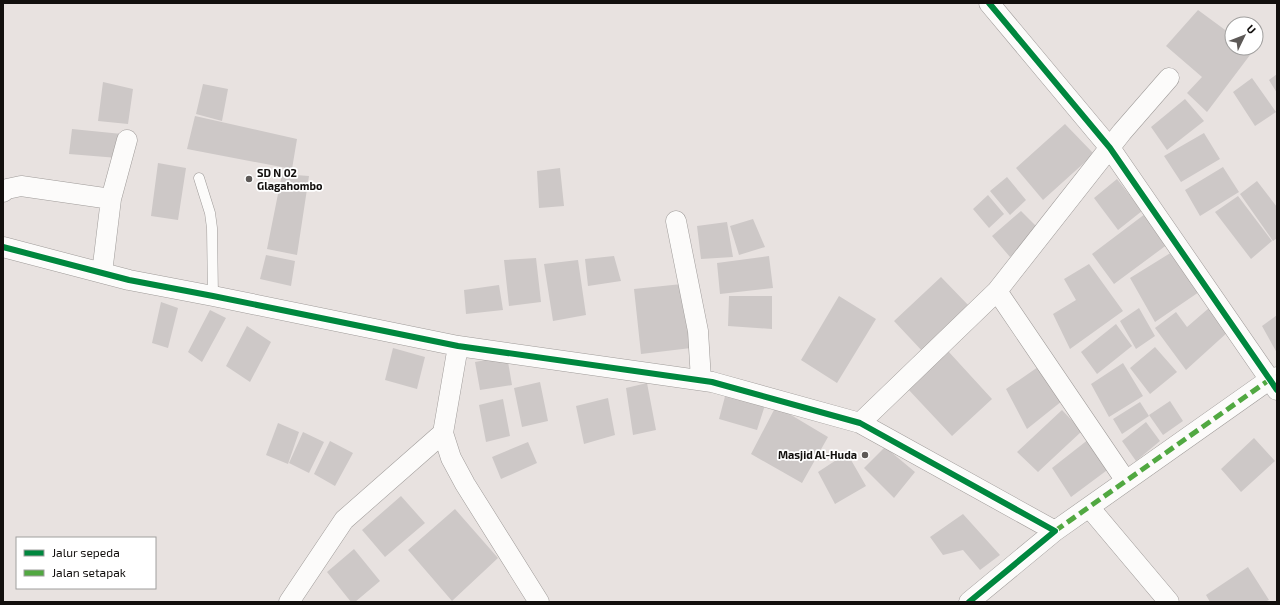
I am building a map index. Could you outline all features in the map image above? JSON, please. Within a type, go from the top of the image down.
[{"type":"street","points":[[969,602],[1055,531],[1126,481],[1274,382],[1110,148],[989,3]]},
{"type":"street","points":[[860,423],[997,291],[1110,148],[1169,78]]},
{"type":"street","points":[[102,273],[111,199],[127,140]]},
{"type":"street","points":[[3,192],[7,188],[21,186],[111,199]]},
{"type":"street","points":[[676,221],[698,331],[701,380]]},
{"type":"street","points":[[3,247],[130,280],[458,346],[712,382],[860,423],[1055,531]]},
{"type":"street","points":[[997,291],[1126,481]]},
{"type":"street","points":[[458,346],[443,433],[451,458],[465,484],[539,602]]},
{"type":"street","points":[[289,602],[344,520],[443,433]]},
{"type":"street","points":[[1089,507],[1169,602]]},
{"type":"lane","points":[[199,178],[210,213],[212,228],[213,296]]},
{"type":"building","points":[[1198,10],[1224,29],[1224,56],[1249,56],[1207,112],[1187,93],[1202,77],[1166,46]]},
{"type":"building","points":[[1277,74],[1277,93],[1269,80]]},
{"type":"building","points":[[1252,78],[1276,112],[1255,126],[1233,92]]},
{"type":"building","points":[[103,82],[133,89],[128,124],[98,121]]},
{"type":"building","points":[[203,84],[228,89],[222,121],[196,114]]},
{"type":"building","points":[[1185,99],[1204,121],[1167,150],[1151,127]]},
{"type":"building","points":[[195,116],[297,139],[292,169],[187,149]]},
{"type":"building","points":[[1065,124],[1094,154],[1043,200],[1016,168]]},
{"type":"building","points":[[72,129],[122,134],[118,158],[69,154]]},
{"type":"building","points":[[1204,133],[1220,159],[1181,182],[1164,156]]},
{"type":"building","points":[[158,163],[186,168],[178,220],[151,216]]},
{"type":"building","points":[[1223,167],[1239,192],[1200,216],[1185,190]]},
{"type":"building","points":[[560,168],[564,206],[539,208],[537,171]]},
{"type":"building","points":[[282,174],[309,176],[297,255],[267,249]]},
{"type":"building","points":[[1007,177],[1026,200],[1010,215],[990,191]]},
{"type":"building","points":[[1117,179],[1142,211],[1118,230],[1094,198]]},
{"type":"building","points":[[1257,181],[1277,207],[1277,238],[1273,241],[1240,194]]},
{"type":"building","points":[[988,195],[1004,214],[989,228],[973,209]]},
{"type":"building","points":[[1238,196],[1272,241],[1251,259],[1215,212]]},
{"type":"building","points":[[1021,211],[1040,230],[1010,257],[992,236]]},
{"type":"building","points":[[1145,214],[1168,244],[1114,284],[1092,254]]},
{"type":"building","points":[[753,219],[765,247],[739,255],[730,226]]},
{"type":"building","points":[[727,222],[733,257],[701,259],[697,226]]},
{"type":"building","points":[[1172,252],[1199,292],[1155,322],[1130,278]]},
{"type":"building","points":[[266,255],[295,261],[291,286],[260,279]]},
{"type":"building","points":[[614,256],[621,281],[588,286],[585,259]]},
{"type":"building","points":[[769,256],[773,288],[720,294],[717,263]]},
{"type":"building","points":[[536,258],[541,302],[509,306],[504,260]]},
{"type":"building","points":[[578,260],[586,315],[553,321],[544,264]]},
{"type":"building","points":[[1089,264],[1123,311],[1070,349],[1053,314],[1076,300],[1064,279]]},
{"type":"building","points":[[941,277],[971,308],[924,353],[894,321]]},
{"type":"building","points":[[682,284],[691,348],[641,354],[634,289]]},
{"type":"building","points":[[499,285],[503,310],[466,314],[464,290]]},
{"type":"building","points":[[729,296],[772,296],[772,329],[728,326]]},
{"type":"building","points":[[839,296],[876,319],[837,383],[801,360]]},
{"type":"building","points":[[161,302],[178,308],[168,348],[152,343]]},
{"type":"building","points":[[1139,308],[1155,336],[1136,349],[1120,321]]},
{"type":"building","points":[[1209,308],[1229,331],[1186,370],[1155,328],[1176,312],[1187,327]]},
{"type":"building","points":[[210,310],[226,318],[202,362],[188,352]]},
{"type":"building","points":[[1277,315],[1277,353],[1262,326]]},
{"type":"building","points":[[1116,324],[1132,346],[1097,374],[1081,352]]},
{"type":"building","points":[[247,326],[271,342],[250,382],[226,366]]},
{"type":"building","points":[[1155,347],[1177,372],[1150,394],[1130,368]]},
{"type":"building","points":[[393,348],[425,357],[417,389],[385,380]]},
{"type":"building","points":[[948,351],[992,399],[952,436],[907,388]]},
{"type":"building","points":[[507,356],[512,385],[480,390],[475,362]]},
{"type":"building","points":[[1123,363],[1143,396],[1109,417],[1091,384]]},
{"type":"building","points":[[1038,367],[1062,401],[1027,429],[1006,389]]},
{"type":"building","points":[[540,382],[548,421],[522,427],[514,388]]},
{"type":"building","points":[[647,383],[656,430],[633,435],[626,388]]},
{"type":"building","points":[[727,389],[766,402],[757,430],[719,419]]},
{"type":"building","points":[[608,398],[615,435],[584,444],[576,406]]},
{"type":"building","points":[[503,399],[510,436],[486,442],[479,405]]},
{"type":"building","points":[[1170,401],[1183,421],[1163,435],[1149,415]]},
{"type":"building","points":[[1140,402],[1149,416],[1122,434],[1113,419]]},
{"type":"building","points":[[776,406],[828,437],[802,483],[751,454]]},
{"type":"building","points":[[1062,410],[1082,431],[1038,472],[1017,452]]},
{"type":"building","points":[[1146,422],[1160,441],[1136,461],[1122,441]]},
{"type":"building","points":[[278,423],[299,432],[288,464],[266,455]]},
{"type":"building","points":[[303,432],[324,442],[309,473],[289,463]]},
{"type":"building","points":[[1254,438],[1275,461],[1241,492],[1221,469]]},
{"type":"building","points":[[1089,439],[1110,468],[1071,497],[1052,468]]},
{"type":"building","points":[[330,441],[353,453],[335,486],[314,474]]},
{"type":"building","points":[[528,442],[537,463],[501,479],[492,457]]},
{"type":"building","points":[[885,447],[915,472],[894,498],[864,468]]},
{"type":"building","points":[[847,453],[866,486],[835,504],[818,472]]},
{"type":"building","points":[[401,496],[425,523],[385,557],[362,530]]},
{"type":"building","points":[[455,509],[498,558],[452,601],[408,550]]},
{"type":"building","points":[[963,514],[1000,555],[980,570],[963,550],[943,555],[930,537]]},
{"type":"building","points":[[354,549],[380,581],[355,602],[351,602],[327,572]]},
{"type":"building","points":[[1248,567],[1269,600],[1265,602],[1210,602],[1206,595]]},
{"type":"marked path","points":[[1055,531],[1269,380],[1277,377]]},
{"type":"cycle path","points":[[989,3],[1110,148],[1277,390]]},
{"type":"cycle path","points":[[3,247],[129,280],[458,346],[712,382],[860,423],[1055,531],[969,602]]},
{"type":"place","name":"SD N 02 Glagahombo","points":[[249,179]]},
{"type":"place","name":"Masjid Al-Huda","points":[[865,455]]}]
